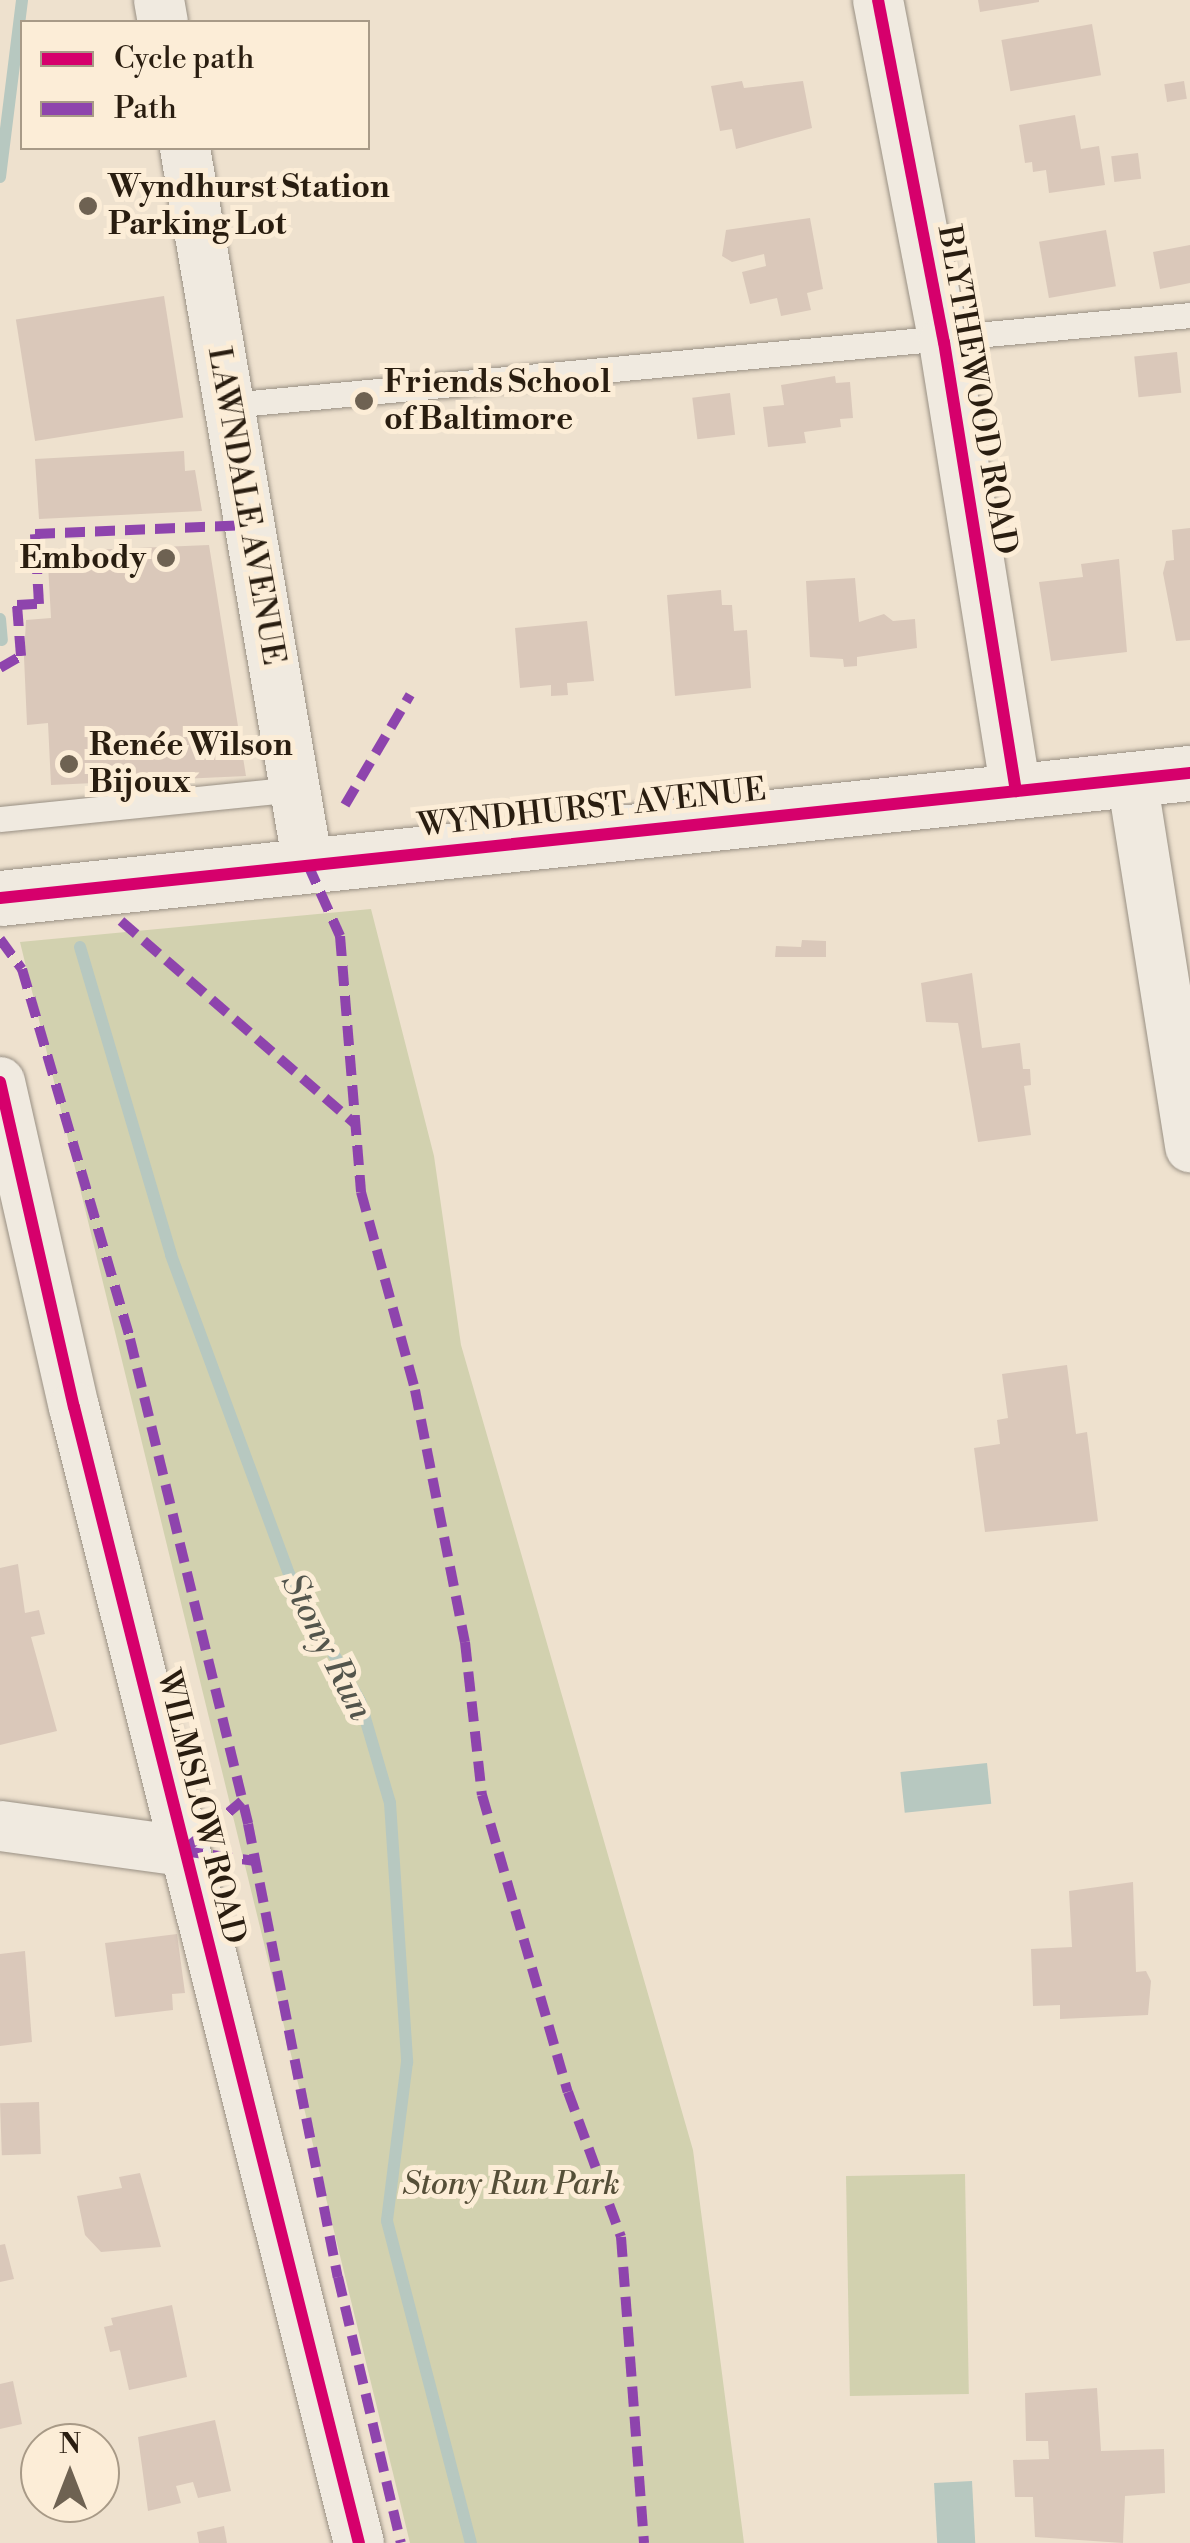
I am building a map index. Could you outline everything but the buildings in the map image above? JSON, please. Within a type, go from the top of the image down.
[{"type":"street","name":"BLYTHEWOOD ROAD","points":[[878,0],[944,342],[1016,790]]},
{"type":"street","name":"LAWNDALE AVENUE","points":[[185,150],[308,865]]},
{"type":"street","name":"WYNDHURST AVENUE","points":[[0,898],[1190,772]]},
{"type":"street","points":[[1132,778],[1190,1148]]},
{"type":"street","name":"WILMSLOW ROAD","points":[[0,1082],[183,1851],[358,2543]]},
{"type":"street","points":[[0,1826],[183,1851]]},
{"type":"lane","points":[[229,405],[578,367],[944,342],[1190,316]]},
{"type":"lane","points":[[0,819],[295,789]]},
{"type":"path","points":[[230,195],[266,188]]},
{"type":"green space","name":"Stony Run Park","points":[[371,909],[434,1156],[461,1345],[693,2150],[744,2543],[410,2543],[20,942]]},
{"type":"green space","points":[[965,2174],[969,2394],[850,2396],[846,2176]]},
{"type":"shaded area","points":[[987,1763],[991,1804],[905,1813],[900,1772]]},
{"type":"shaded area","points":[[972,2481],[975,2543],[937,2543],[934,2483]]},
{"type":"waterway","name":"Stony Run","points":[[0,177],[22,0]]},
{"type":"waterway","name":"Stony Run","points":[[0,619],[2,640]]},
{"type":"waterway","name":"Stony Run","points":[[80,947],[171,1255],[289,1574],[360,1701],[390,1803],[407,2062],[387,2221],[471,2543]]},
{"type":"marked path","points":[[265,188],[291,198]]},
{"type":"marked path","points":[[0,668],[21,656],[17,605],[39,604],[35,534],[249,525]]},
{"type":"marked path","points":[[345,805],[410,695]]},
{"type":"marked path","points":[[308,865],[340,936],[361,1192],[415,1390],[465,1642],[482,1795],[568,2092],[621,2237],[644,2543]]},
{"type":"marked path","points":[[121,921],[355,1124]]},
{"type":"marked path","points":[[0,939],[22,969],[130,1339],[248,1824],[338,2277],[401,2543]]},
{"type":"marked path","points":[[183,1851],[242,1801]]},
{"type":"marked path","points":[[183,1851],[255,1861]]},
{"type":"cycle path","points":[[878,0],[944,342],[1016,791]]},
{"type":"cycle path","points":[[0,898],[1190,773]]},
{"type":"cycle path","points":[[0,1082],[74,1407],[359,2543]]},
{"type":"place","name":"Wyndhurst Station Parking Lot","points":[[88,206]]},
{"type":"place","name":"Friends School of Baltimore","points":[[364,401]]},
{"type":"place","name":"Embody","points":[[166,558]]},
{"type":"place","name":"Renée Wilson Bijoux","points":[[69,764]]}]
